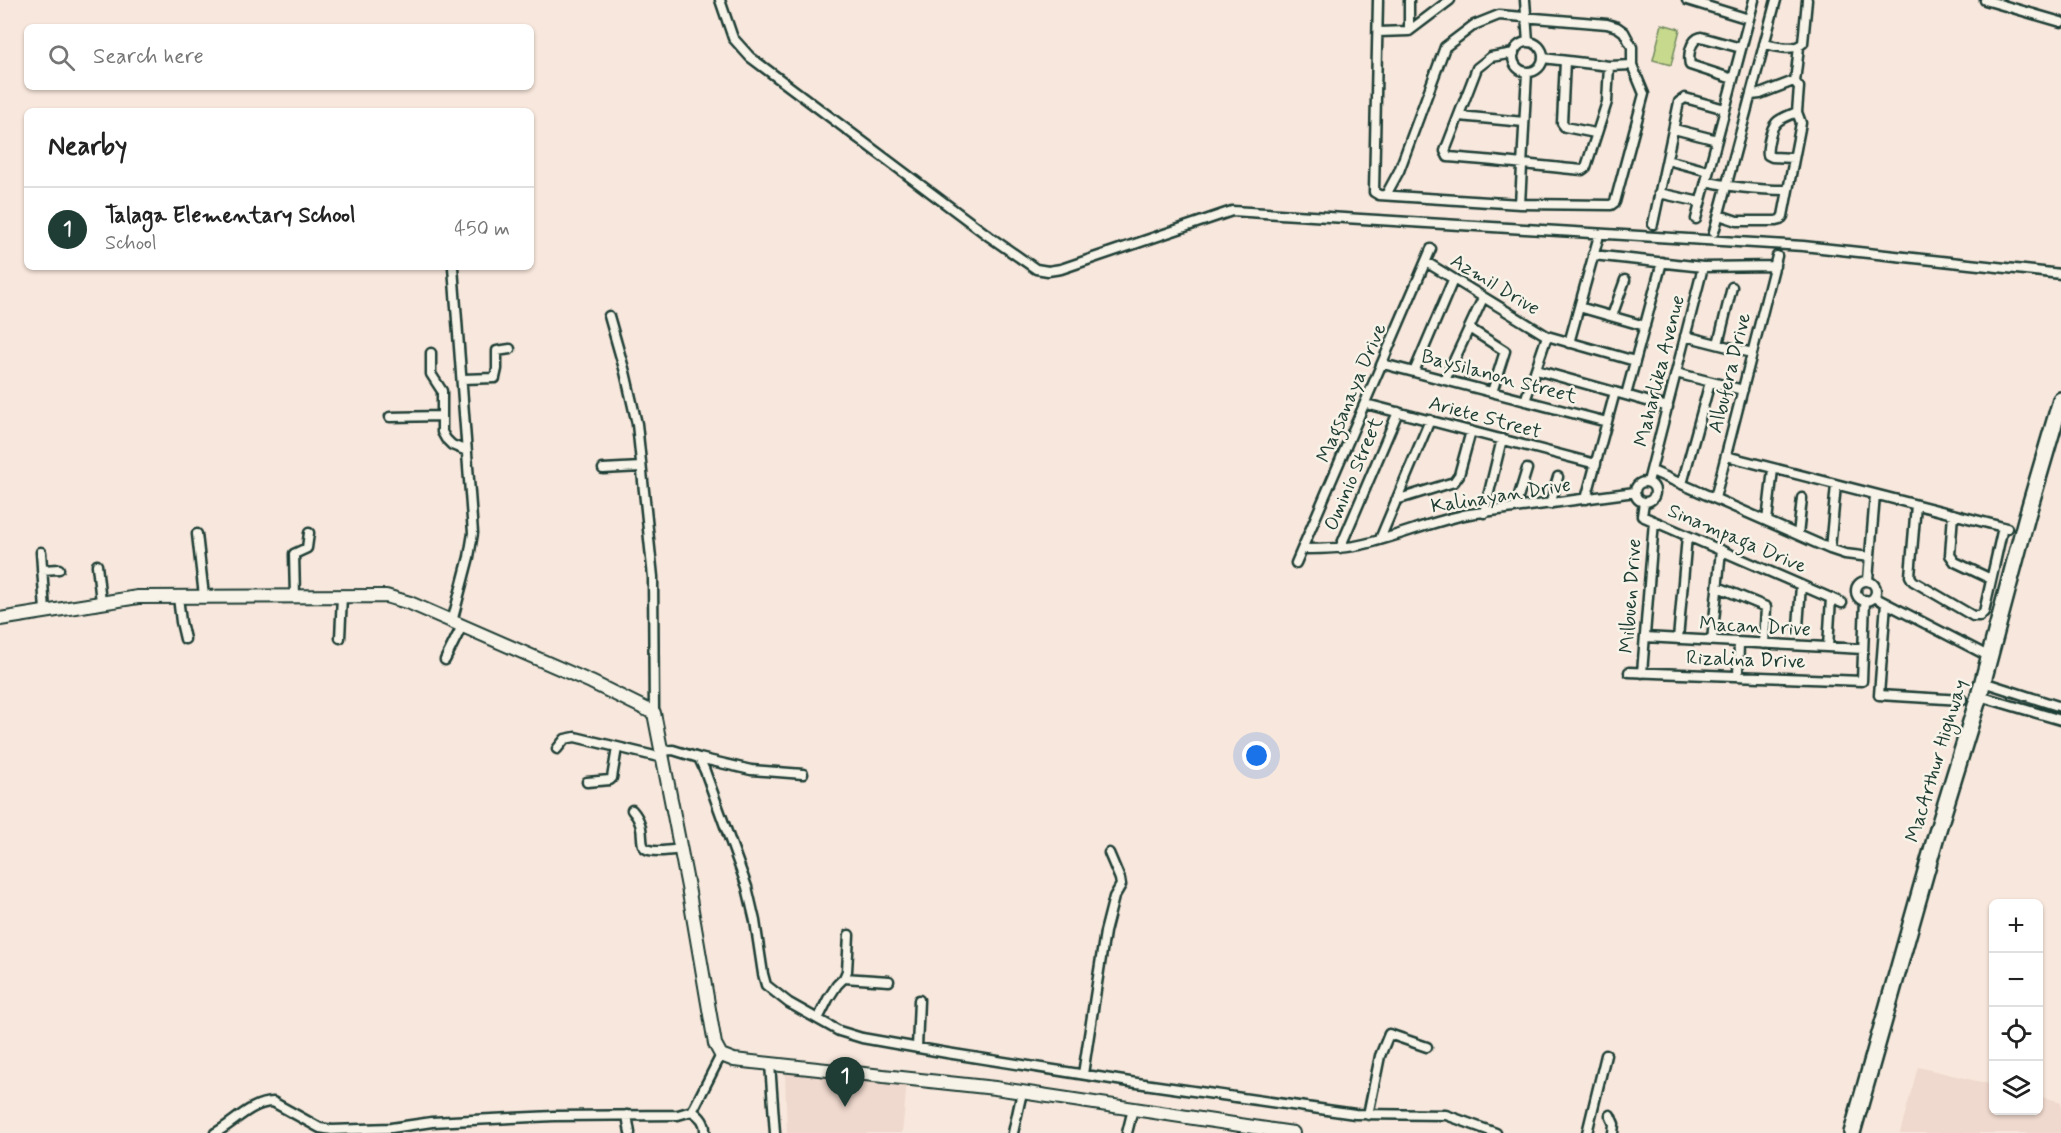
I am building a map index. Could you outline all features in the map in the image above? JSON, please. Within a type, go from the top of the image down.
[{"type":"highway","name":"MacArthur Highway","points":[[1852,1133],[1936,837],[1981,689],[2027,516],[2061,400]]},
{"type":"street","points":[[720,0],[733,38],[750,57],[1036,269],[1048,271],[1061,269],[1232,211],[1803,246],[2061,274]]},
{"type":"street","points":[[1378,0],[1374,192],[1378,195],[1520,204],[1605,206],[1615,202],[1644,94],[1632,65],[1632,47],[1624,32],[1617,27],[1499,15],[1474,25],[1445,47],[1399,171],[1386,195]]},
{"type":"street","points":[[1409,0],[1409,31]]},
{"type":"street","points":[[1378,32],[1409,31],[1442,3],[1450,0]]},
{"type":"street","points":[[1525,0],[1528,42]]},
{"type":"street","points":[[1687,0],[1749,19]]},
{"type":"street","points":[[1696,219],[1754,0]]},
{"type":"street","points":[[1714,232],[1776,0]]},
{"type":"street","points":[[1719,215],[1737,220],[1780,220],[1783,216],[1801,123],[1797,112],[1799,87],[1795,82],[1799,47],[1803,43],[1807,0]]},
{"type":"street","points":[[1985,0],[2061,22]]},
{"type":"street","points":[[1733,79],[1690,65],[1692,43],[1701,37],[1741,48]]},
{"type":"street","points":[[1528,42],[1536,44],[1542,50],[1544,58],[1535,70],[1527,72],[1516,65],[1514,53],[1519,45],[1528,42]]},
{"type":"street","points":[[1764,44],[1799,47]]},
{"type":"street","points":[[1514,53],[1491,57],[1478,68],[1445,151],[1448,157],[1582,170],[1586,167],[1606,102],[1609,66]]},
{"type":"street","points":[[1544,58],[1609,66],[1632,65]]},
{"type":"street","points":[[1565,61],[1562,123],[1565,127],[1595,133]]},
{"type":"street","points":[[1520,204],[1527,72]]},
{"type":"street","points":[[1750,95],[1761,94],[1795,82]]},
{"type":"street","points":[[1653,224],[1679,102],[1685,98],[1725,109]]},
{"type":"street","points":[[1794,158],[1772,157],[1768,156],[1767,152],[1772,127],[1777,121],[1797,112]]},
{"type":"street","points":[[1459,116],[1524,122]]},
{"type":"street","points":[[1674,129],[1717,140]]},
{"type":"street","points":[[1667,160],[1708,171]]},
{"type":"street","points":[[1706,181],[1754,190],[1788,190]]},
{"type":"street","points":[[1659,193],[1700,202]]},
{"type":"street","points":[[1569,343],[1598,239]]},
{"type":"street","name":"Magsanaya Drive","points":[[1296,563],[1431,249]]},
{"type":"street","points":[[1593,255],[1703,267],[1775,266]]},
{"type":"street","name":"Albufera Drive","points":[[1715,498],[1777,256]]},
{"type":"street","name":"Azmil Drive","points":[[1426,262],[1547,336],[1635,361]]},
{"type":"street","points":[[1626,395],[1662,262]]},
{"type":"street","name":"Maharlika Avenue","points":[[1648,482],[1703,267]]},
{"type":"street","points":[[445,660],[457,624],[472,536],[453,270]]},
{"type":"street","points":[[1414,372],[1453,280]]},
{"type":"street","points":[[1612,316],[1625,280]]},
{"type":"street","points":[[1718,344],[1732,287]]},
{"type":"street","points":[[1445,380],[1483,298]]},
{"type":"street","points":[[1579,307],[1645,326]]},
{"type":"street","points":[[609,316],[637,424],[653,577],[654,713],[715,1044],[721,1055],[734,1060],[966,1084],[1257,1130],[1293,1133]]},
{"type":"street","points":[[1469,328],[1505,351],[1491,392]]},
{"type":"street","points":[[1525,401],[1547,336]]},
{"type":"street","points":[[1685,336],[1752,352]]},
{"type":"street","points":[[462,380],[495,378],[497,351],[510,349]]},
{"type":"street","points":[[431,353],[431,374],[441,389],[442,432],[452,446],[467,451]]},
{"type":"street","name":"Baysilanon Street","points":[[1383,364],[1607,422]]},
{"type":"street","points":[[1536,370],[1668,407]]},
{"type":"street","points":[[1676,373],[1743,390]]},
{"type":"street","points":[[1682,484],[1710,382]]},
{"type":"street","points":[[1586,499],[1615,392]]},
{"type":"street","name":"Ariete Street","points":[[1366,404],[1596,464]]},
{"type":"street","name":"Ominio Street","points":[[1340,548],[1398,412]]},
{"type":"street","points":[[390,417],[442,416]]},
{"type":"street","points":[[1380,539],[1430,420]]},
{"type":"street","points":[[1396,500],[1454,482],[1459,475],[1470,431]]},
{"type":"street","points":[[1484,513],[1502,439]]},
{"type":"street","points":[[1726,456],[2005,527],[1984,612],[1980,616],[1973,616],[1913,581],[1910,576],[1917,505]]},
{"type":"street","points":[[603,469],[641,467]]},
{"type":"street","points":[[1515,508],[1527,469]]},
{"type":"street","points":[[1767,521],[1773,469]]},
{"type":"street","points":[[1652,471],[1830,549],[1845,554],[1870,557]]},
{"type":"street","points":[[1550,504],[1558,477]]},
{"type":"street","points":[[1648,482],[1656,489],[1655,496],[1651,501],[1644,502],[1637,498],[1635,492],[1639,484],[1648,482]]},
{"type":"street","points":[[1830,549],[1836,485]]},
{"type":"street","name":"Kalinayan Drive","points":[[1303,549],[1340,548],[1380,539],[1447,518],[1635,492]]},
{"type":"street","points":[[1868,580],[1875,495]]},
{"type":"street","points":[[1798,535],[1802,498]]},
{"type":"street","name":"Sinampaga Drive","points":[[1644,502],[1642,516],[1842,603]]},
{"type":"street","points":[[1953,514],[1950,555],[1955,562],[1991,579]]},
{"type":"street","name":"Milbuen Drive","points":[[1642,673],[1654,521]]},
{"type":"street","points":[[295,596],[294,554],[307,548],[309,533]]},
{"type":"street","points":[[197,534],[204,596]]},
{"type":"street","points":[[1678,639],[1687,536]]},
{"type":"street","points":[[1712,641],[1721,550]]},
{"type":"street","points":[[41,552],[45,611]]},
{"type":"street","points":[[97,565],[100,602]]},
{"type":"street","points":[[42,570],[59,569]]},
{"type":"street","points":[[1868,580],[1876,587],[1875,597]]},
{"type":"street","points":[[1865,600],[1857,594],[1857,588],[1861,582],[1868,580]]},
{"type":"street","points":[[1798,627],[1801,585]]},
{"type":"street","points":[[1718,587],[1766,607],[1764,644]]},
{"type":"street","points":[[340,638],[342,596]]},
{"type":"street","points":[[0,619],[138,597],[395,598],[591,682],[654,713]]},
{"type":"street","points":[[178,597],[180,622],[185,639]]},
{"type":"street","points":[[1865,600],[1875,597],[1990,657]]},
{"type":"street","points":[[1828,647],[1831,598]]},
{"type":"street","points":[[1863,649],[1865,600]]},
{"type":"street","points":[[1886,603],[1879,696],[1962,700]]},
{"type":"street","name":"Macan Drive","points":[[1645,638],[1863,649]]},
{"type":"street","points":[[1738,676],[1739,642]]},
{"type":"street","name":"Rizalina Drive","points":[[1629,672],[1862,681],[1863,649]]},
{"type":"street","points":[[1981,689],[2060,706],[2058,719],[1981,689]]},
{"type":"street","points":[[557,749],[568,737],[663,755],[673,750],[751,770],[803,774]]},
{"type":"street","points":[[587,782],[612,778],[617,748]]},
{"type":"street","points":[[699,758],[747,887],[766,985],[789,1003],[839,1031],[862,1038],[917,1048],[1368,1115],[1446,1115],[1496,1133]]},
{"type":"street","points":[[632,810],[640,821],[644,847],[653,853],[680,849]]},
{"type":"street","points":[[1083,1074],[1104,941],[1114,897],[1121,885],[1109,853]]},
{"type":"street","points":[[818,1019],[837,985],[844,978],[848,962],[849,935]]},
{"type":"street","points":[[844,978],[889,981]]},
{"type":"street","points":[[917,1048],[919,1000]]},
{"type":"street","points":[[1368,1115],[1380,1056],[1389,1034],[1427,1047]]},
{"type":"street","points":[[692,1111],[721,1055]]},
{"type":"street","points":[[1587,1133],[1606,1055]]},
{"type":"street","points":[[770,1064],[775,1133]]},
{"type":"street","points":[[1013,1133],[1022,1092]]},
{"type":"street","points":[[215,1133],[251,1109],[265,1102],[273,1102],[320,1128],[332,1130],[391,1128],[432,1122],[669,1115],[692,1111],[700,1116],[704,1123],[705,1133]]},
{"type":"street","points":[[1126,1133],[1133,1109]]},
{"type":"street","points":[[627,1115],[630,1133]]},
{"type":"street","points":[[1610,1115],[1614,1125],[1613,1133]]},
{"type":"shaded area","points":[[1918,1067],[1989,1084],[1989,1115],[2043,1115],[2043,1097],[2061,1102],[2061,1133],[1900,1133]]},
{"type":"shaded area","points":[[785,1069],[907,1081],[902,1133],[787,1133]]},
{"type":"green space","points":[[1662,24],[1680,29],[1671,65],[1653,60]]},
{"type":"place","name":"Talaga Elementary School","points":[[845,1107]]}]
